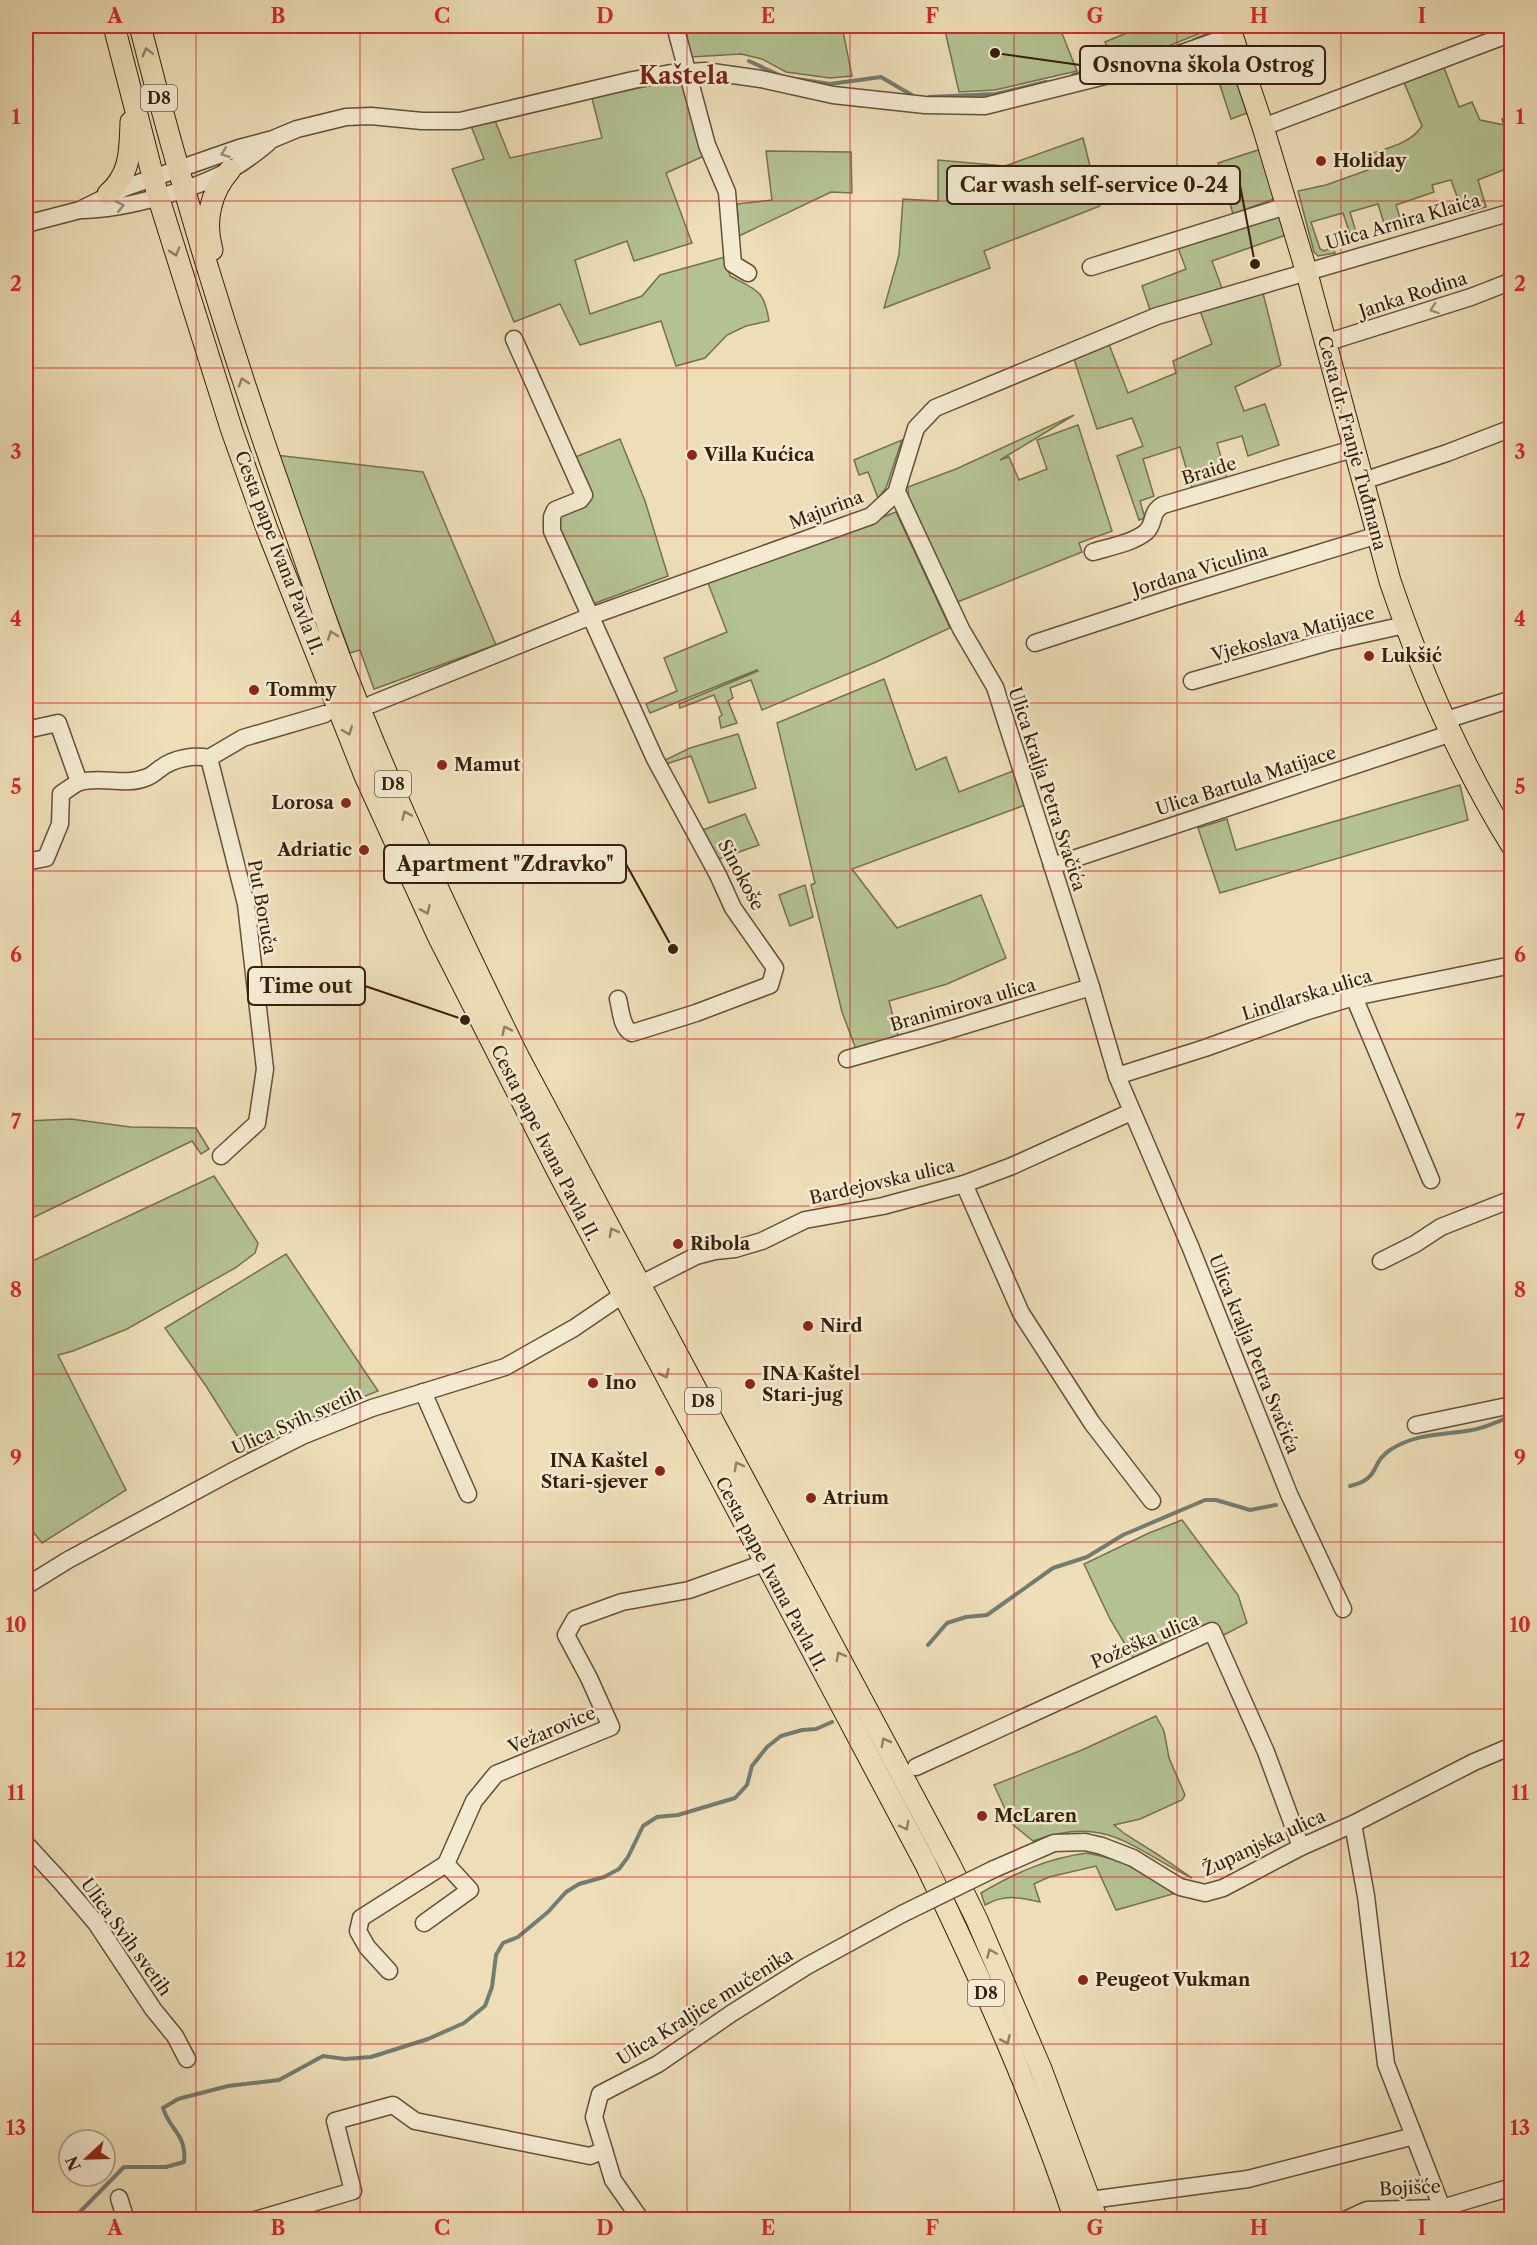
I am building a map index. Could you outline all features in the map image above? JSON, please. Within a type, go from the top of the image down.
[{"type":"main road","name":"Cesta pape Ivana Pavla II.","points":[[114,26],[156,187],[236,442],[267,529],[365,776],[438,936],[558,1172],[632,1289],[878,1729],[972,1911],[1041,2069],[1094,2210]]},
{"type":"main road","name":"Cesta pape Ivana Pavla II.","points":[[140,26],[214,292],[261,437],[341,661],[375,745],[488,995],[764,1563],[883,1784],[968,1952],[1028,2090],[1075,2220]]},
{"type":"main road","name":"Cesta dr. Franje Tuđmana","points":[[1231,31],[1306,270],[1377,535],[1405,625],[1449,727],[1497,822],[1512,846]]},
{"type":"main road","points":[[108,194],[121,179],[130,154],[133,100]]},
{"type":"main road","points":[[214,292],[215,268],[208,225],[213,196],[230,170]]},
{"type":"street","points":[[675,26],[707,145],[727,192],[733,264],[748,273]]},
{"type":"street","points":[[181,179],[239,148],[273,139],[320,122],[346,117],[371,116],[422,121],[460,121],[633,80],[686,71],[725,73],[761,79],[833,96],[925,105],[985,106],[1145,66],[1231,31]]},
{"type":"street","points":[[1263,127],[1512,33]]},
{"type":"street","points":[[80,210],[108,194],[156,187],[181,179],[230,170],[273,139]]},
{"type":"street","points":[[26,224],[80,210],[121,206],[156,187]]},
{"type":"street","points":[[1091,267],[1286,206]]},
{"type":"street","name":"Ulica Arnira Klaića","points":[[1306,270],[1512,212]]},
{"type":"street","points":[[896,493],[915,428],[935,408],[1157,316],[1306,270]]},
{"type":"street","name":"Janka Rodina","points":[[1325,343],[1471,297],[1512,281]]},
{"type":"street","points":[[514,339],[584,495],[580,500],[555,510],[552,517],[552,531],[591,616]]},
{"type":"street","points":[[1363,481],[1512,428]]},
{"type":"street","name":"Braide","points":[[1093,552],[1139,536],[1148,530],[1156,509],[1163,505],[1353,448]]},
{"type":"street","name":"Majurina","points":[[372,705],[591,616],[871,516],[896,493]]},
{"type":"street","name":"Ulica kralja Petra Svačića","points":[[896,493],[961,629],[994,687],[1118,1076]]},
{"type":"street","name":"Jordana Viculina","points":[[1035,643],[1184,594],[1377,535]]},
{"type":"street","name":"Sinokoše","points":[[591,616],[655,759],[713,865],[733,908],[775,968],[770,985],[696,1013],[632,1033],[627,1031],[624,1025],[618,999]]},
{"type":"street","name":"Vjekoslava Matijace","points":[[1192,681],[1329,642],[1405,625]]},
{"type":"street","name":"Ulica Bartula Matijace","points":[[1052,866],[1449,727],[1512,699]]},
{"type":"street","points":[[26,862],[46,858],[60,824],[61,794],[79,782],[100,780],[123,783],[144,779],[154,774],[162,766],[181,758],[200,756],[210,758],[243,738],[325,714]]},
{"type":"street","points":[[26,730],[58,723],[79,782]]},
{"type":"street","name":"Put Boruča","points":[[210,758],[246,904],[265,1069],[257,1123],[221,1156]]},
{"type":"street","name":"Lindlarska ulica","points":[[1118,1076],[1354,997],[1512,965]]},
{"type":"street","name":"Branimirova ulica","points":[[846,1059],[1091,987]]},
{"type":"street","points":[[1354,997],[1431,1180]]},
{"type":"street","points":[[1118,1076],[1131,1112]]},
{"type":"street","name":"Bardejovska ulica","points":[[632,1289],[696,1256],[735,1249],[762,1241],[805,1220],[883,1206],[964,1184],[1012,1166],[1131,1112]]},
{"type":"street","name":"Ulica kralja Petra Svačića","points":[[1131,1112],[1190,1246],[1289,1494],[1343,1609]]},
{"type":"street","points":[[964,1184],[1021,1313],[1092,1423],[1152,1501]]},
{"type":"street","points":[[1381,1260],[1415,1244],[1441,1227],[1512,1199]]},
{"type":"street","name":"Ulica Svih svetih","points":[[26,1586],[68,1560],[302,1436],[372,1408],[506,1367],[573,1328],[632,1289]]},
{"type":"street","points":[[423,1392],[468,1494]]},
{"type":"street","points":[[1416,1425],[1512,1405]]},
{"type":"street","name":"Vežarovice","points":[[446,1864],[474,1801],[496,1774],[611,1726],[566,1635],[575,1619],[622,1602],[689,1590],[764,1563]]},
{"type":"street","name":"Požeška ulica","points":[[916,1767],[1212,1631],[1266,1752],[1301,1847]]},
{"type":"street","name":"Županjska ulica","points":[[902,1914],[994,1869],[1054,1844],[1085,1842],[1102,1846],[1133,1858],[1180,1887],[1205,1893],[1223,1888],[1301,1847],[1353,1824],[1474,1762],[1512,1746]]},
{"type":"street","points":[[1353,1824],[1366,1896],[1386,2064],[1442,2208]]},
{"type":"street","name":"Ulica Svih svetih","points":[[26,1844],[96,1923],[153,2009],[175,2036],[187,2059]]},
{"type":"street","points":[[388,1971],[367,1947],[358,1931],[361,1918],[446,1864],[470,1890],[424,1923]]},
{"type":"street","name":"Ulica Kraljice mučenika","points":[[641,2220],[614,2180],[604,2150],[594,2117],[600,2094],[658,2064],[732,2013],[807,1966],[902,1914]]},
{"type":"street","points":[[255,2220],[353,2191],[335,2121],[393,2105],[416,2121],[590,2156],[604,2150]]},
{"type":"street","points":[[1094,2210],[1248,2179],[1414,2136]]},
{"type":"street","name":"Bojišće","points":[[1345,2220],[1367,2210],[1442,2208],[1512,2187]]},
{"type":"street","points":[[119,2198],[126,2220]]},
{"type":"green space","points":[[685,26],[842,26],[852,76],[830,78],[786,72],[762,59],[741,54],[691,57]]},
{"type":"green space","points":[[944,26],[1059,26],[1077,71],[995,90],[959,92]]},
{"type":"green space","points":[[1127,26],[1218,26],[1171,45],[1112,61],[1105,42],[1129,32]]},
{"type":"green space","points":[[1231,49],[1250,112],[1231,119],[1218,79],[1210,81],[1203,58]]},
{"type":"green space","points":[[1443,65],[1459,107],[1472,102],[1480,120],[1504,125],[1502,119],[1511,115],[1511,167],[1478,180],[1486,207],[1463,213],[1451,180],[1432,185],[1434,192],[1396,205],[1402,224],[1386,230],[1378,204],[1350,212],[1356,232],[1350,234],[1343,213],[1311,222],[1320,249],[1324,251],[1333,247],[1335,253],[1318,256],[1314,252],[1298,191],[1326,185],[1368,170],[1363,156],[1396,146],[1411,138],[1422,126],[1403,80]]},
{"type":"green space","points":[[681,79],[704,156],[666,173],[692,243],[634,261],[627,241],[575,260],[590,314],[642,296],[660,275],[725,257],[730,276],[752,288],[761,296],[769,321],[746,326],[727,335],[705,358],[676,366],[661,321],[580,345],[560,304],[514,322],[452,169],[484,159],[471,126],[494,118],[510,158],[602,138],[592,98]]},
{"type":"green space","points":[[1083,138],[1100,206],[984,251],[990,268],[884,308],[899,255],[903,199],[938,201],[938,160],[1005,166]]},
{"type":"green space","points":[[1261,149],[1276,198],[1233,214],[1218,163]]},
{"type":"green space","points":[[766,151],[851,152],[852,193],[831,192],[739,236],[737,204],[772,200]]},
{"type":"green space","points":[[1279,213],[1286,235],[1212,261],[1222,288],[1151,313],[1142,286],[1186,269],[1177,245]]},
{"type":"green space","points":[[1262,289],[1281,365],[1235,387],[1244,411],[1265,404],[1279,445],[1248,456],[1242,436],[1217,443],[1227,478],[1192,488],[1180,447],[1143,459],[1154,496],[1140,501],[1145,518],[1139,520],[1117,456],[1143,446],[1132,418],[1097,429],[1073,356],[1108,342],[1128,393],[1176,373],[1173,361],[1212,344],[1199,308]]},
{"type":"green space","points":[[1074,415],[1000,460],[1009,457],[1019,480],[1047,469],[1037,440],[1078,425],[1112,531],[1079,543],[1082,552],[955,603],[909,504],[908,487],[956,469]]},
{"type":"green space","points":[[620,439],[645,501],[668,576],[593,604],[560,531],[560,516],[590,501],[573,458]]},
{"type":"green space","points":[[902,440],[886,488],[878,498],[868,472],[859,475],[854,460]]},
{"type":"green space","points":[[275,455],[423,472],[496,645],[374,689],[360,650],[350,653]]},
{"type":"green space","points":[[896,512],[950,628],[762,710],[751,680],[730,688],[733,698],[728,701],[737,723],[721,728],[719,717],[722,715],[714,695],[680,708],[679,704],[757,670],[650,713],[646,704],[677,691],[664,658],[727,632],[708,583]]},
{"type":"green space","points":[[884,679],[916,770],[946,757],[959,792],[1013,771],[1025,805],[852,869],[897,928],[981,895],[1006,958],[947,984],[889,1001],[899,1039],[857,1052],[842,1012],[811,885],[815,883],[777,723]]},
{"type":"green space","points":[[738,734],[756,788],[709,803],[691,756],[663,765],[661,762],[690,748]]},
{"type":"green space","points":[[1460,785],[1468,820],[1220,893],[1198,828],[1227,819],[1236,850]]},
{"type":"green space","points":[[745,814],[759,845],[719,859],[703,830]]},
{"type":"green space","points":[[805,885],[813,917],[790,926],[779,895]]},
{"type":"green space","points":[[71,1119],[130,1127],[196,1128],[209,1149],[201,1154],[192,1141],[26,1221],[26,1121]]},
{"type":"green space","points":[[214,1176],[258,1243],[255,1253],[235,1268],[127,1329],[58,1355],[126,1490],[42,1543],[26,1523],[26,1264]]},
{"type":"green space","points":[[286,1254],[378,1391],[296,1424],[248,1453],[206,1386],[165,1328]]},
{"type":"green space","points":[[1182,1520],[1238,1595],[1247,1623],[1220,1637],[1135,1661],[1110,1619],[1084,1564]]},
{"type":"green space","points":[[1156,1716],[1164,1731],[1169,1758],[1185,1795],[1182,1800],[1140,1819],[1114,1825],[1192,1878],[1117,1838],[1080,1831],[1033,1841],[1012,1824],[994,1785],[1082,1750]]},
{"type":"green space","points":[[1087,1853],[1133,1867],[1154,1879],[1173,1894],[1116,1910],[1096,1866],[1049,1877],[1034,1884],[1040,1902],[1012,1898],[999,1899],[985,1905],[981,1893],[1006,1879],[1032,1867]]},
{"type":"waterway","points":[[1194,40],[1223,28]]},
{"type":"waterway","points":[[1073,75],[1162,52]]},
{"type":"waterway","points":[[749,61],[781,76]]},
{"type":"waterway","points":[[797,79],[830,84],[881,77],[915,97]]},
{"type":"waterway","points":[[929,97],[996,94],[1046,82]]},
{"type":"waterway","points":[[1350,1486],[1367,1479],[1384,1455],[1400,1444],[1430,1435],[1477,1429],[1512,1416]]},
{"type":"waterway","points":[[928,1645],[947,1623],[966,1617],[987,1615],[1053,1568],[1087,1557],[1123,1535],[1205,1500],[1216,1500],[1250,1510],[1276,1505]]},
{"type":"waterway","points":[[72,2220],[124,2167],[166,2167],[184,2162],[181,2139],[163,2108],[178,2099],[228,2086],[279,2080],[323,2056],[345,2059],[371,2057],[428,2039],[464,2023],[485,2006],[492,1987],[496,1955],[503,1943],[518,1937],[548,1912],[566,1892],[579,1884],[604,1877],[619,1869],[628,1857],[643,1826],[657,1817],[678,1815],[735,1798],[747,1785],[752,1766],[767,1747],[781,1736],[816,1729],[832,1722]]},
{"type":"place","name":"Osnovna škola Ostrog","points":[[995,53]]},
{"type":"place","name":"Holiday","points":[[1321,161]]},
{"type":"place","name":"Car wash self-service 0-24","points":[[1255,264]]},
{"type":"place","name":"Villa Kućica","points":[[692,455]]},
{"type":"place","name":"Lukšić","points":[[1369,656]]},
{"type":"place","name":"Tommy","points":[[254,690]]},
{"type":"place","name":"Mamut","points":[[442,765]]},
{"type":"place","name":"Lorosa","points":[[346,803]]},
{"type":"place","name":"Adriatic","points":[[364,850]]},
{"type":"place","name":"Apartment \"Zdravko\"","points":[[673,949]]},
{"type":"place","name":"Time out","points":[[465,1020]]},
{"type":"place","name":"Ribola","points":[[678,1244]]},
{"type":"place","name":"Nird","points":[[808,1326]]},
{"type":"place","name":"Ino","points":[[593,1383]]},
{"type":"place","name":"INA Kaštel Stari-jug","points":[[750,1384]]},
{"type":"place","name":"INA Kaštel Stari-sjever","points":[[660,1471]]},
{"type":"place","name":"Atrium","points":[[811,1498]]},
{"type":"place","name":"McLaren","points":[[982,1816]]},
{"type":"place","name":"Peugeot Vukman","points":[[1083,1980]]},
{"type":"district","name":"Kaštela","points":[[684,76]]}]
